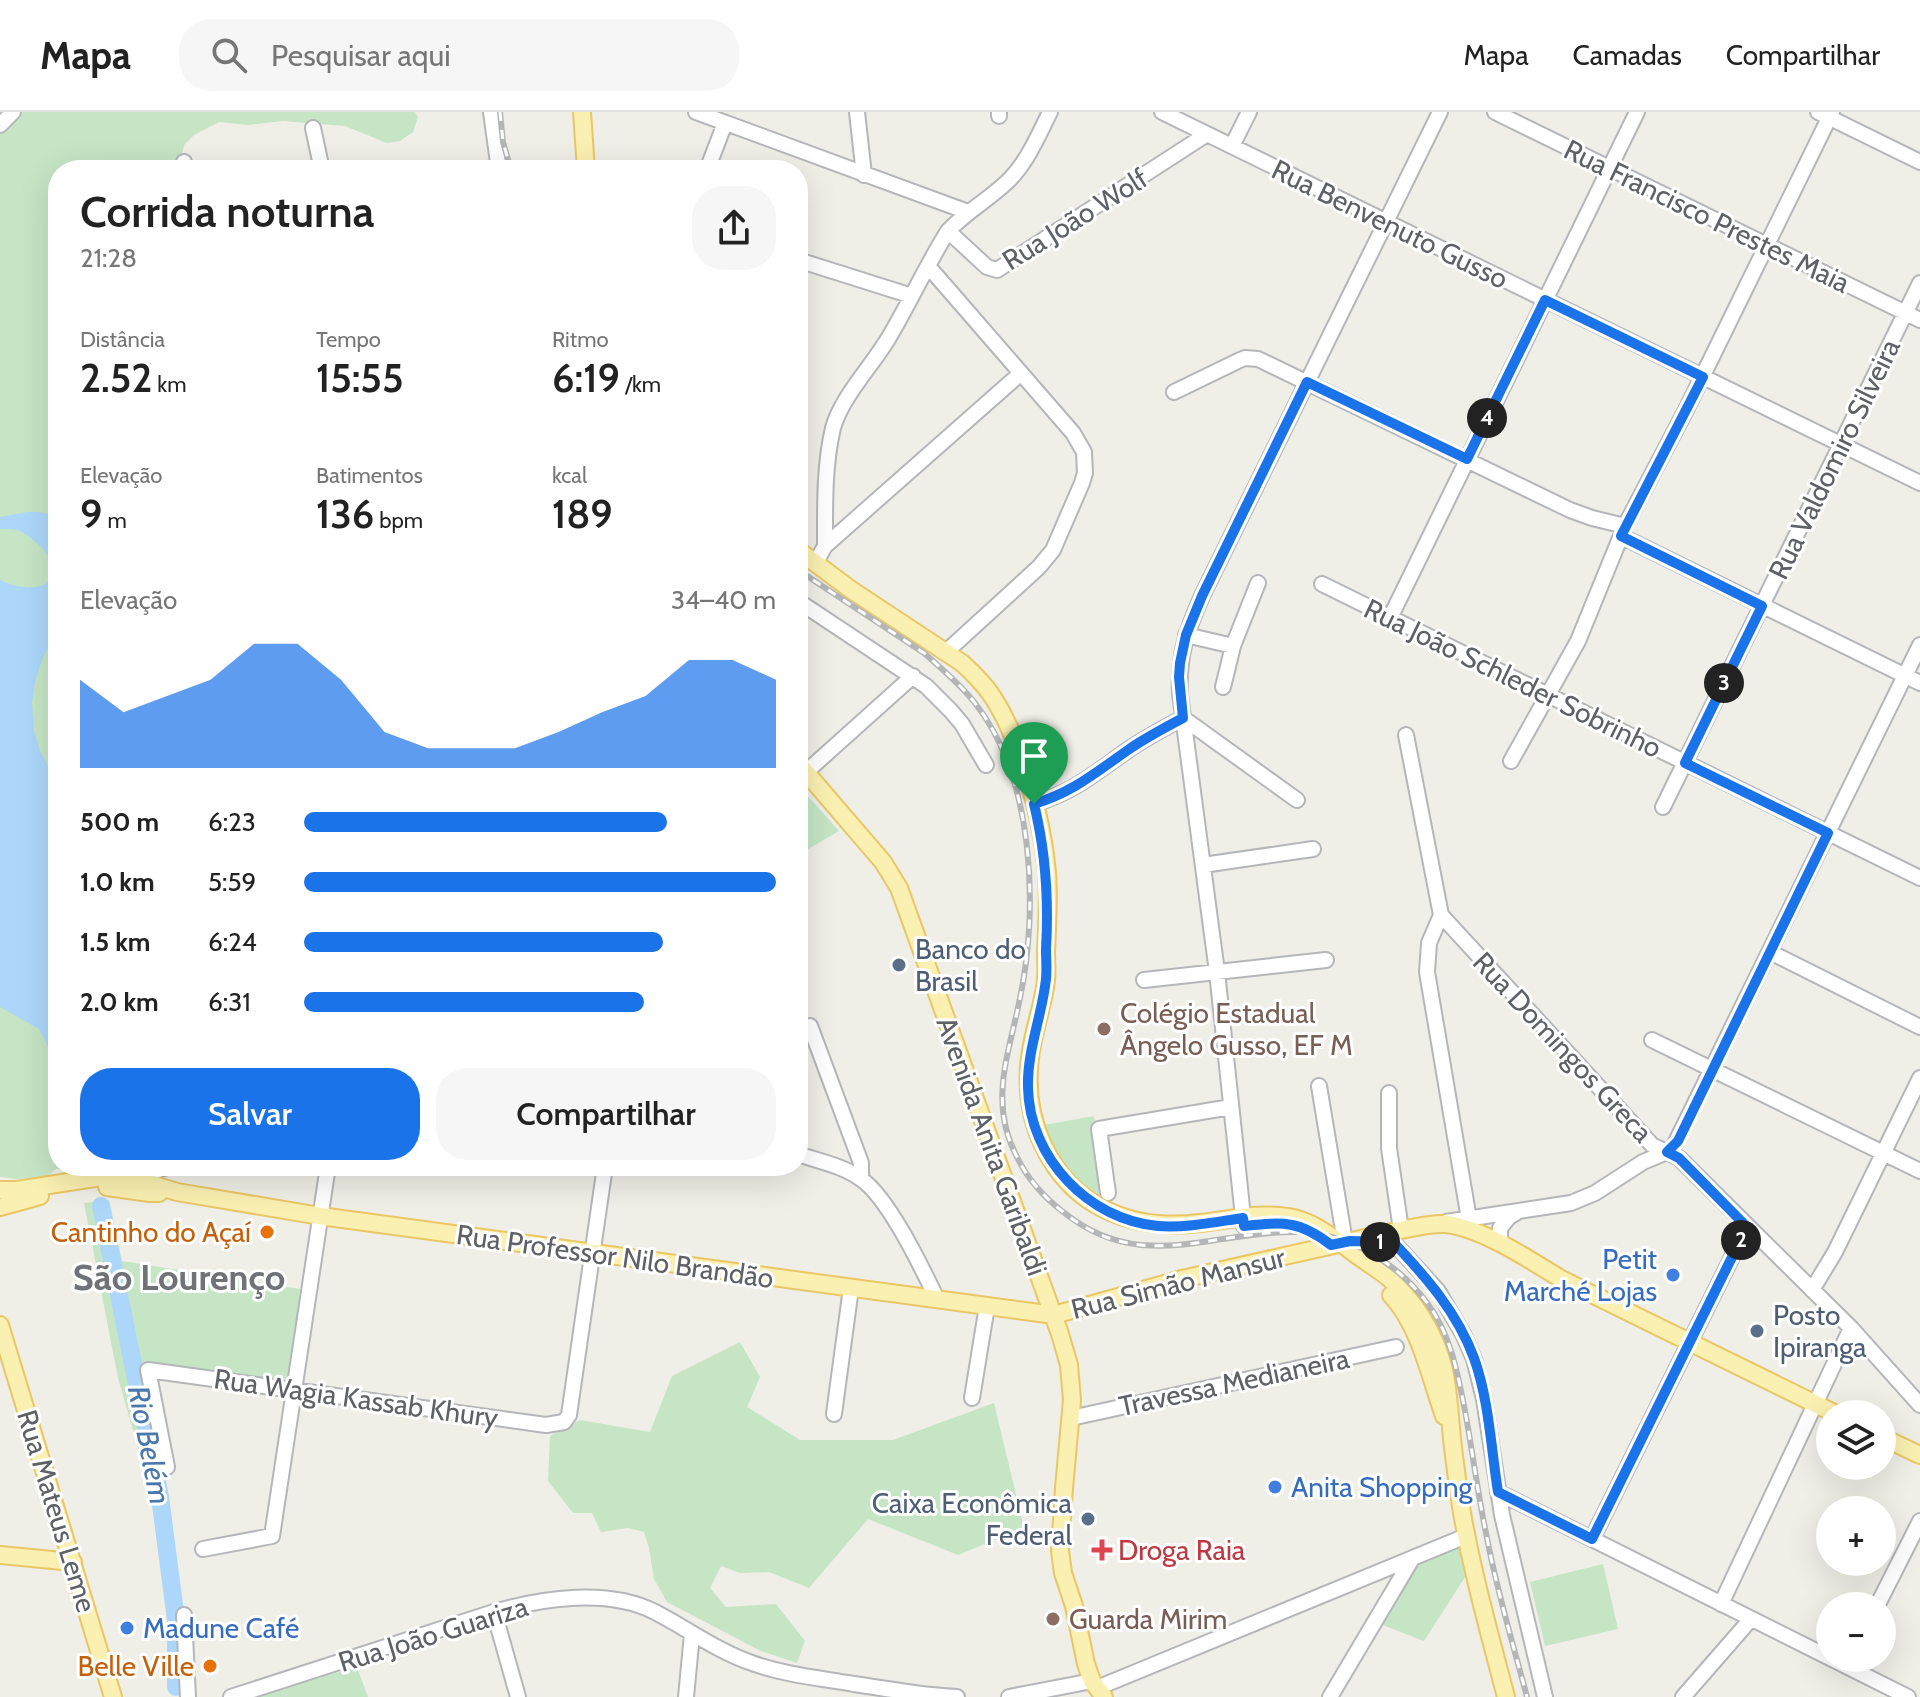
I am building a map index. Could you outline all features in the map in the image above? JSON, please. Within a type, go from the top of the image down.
[{"type":"main road","points":[[582,112],[585,160]]},
{"type":"main road","points":[[808,558],[946,652],[977,677],[999,709],[1017,748],[1034,804],[1047,872],[1046,976],[1029,1059],[1028,1091],[1033,1123],[1057,1170],[1083,1196],[1097,1205],[1143,1224],[1284,1223],[1342,1243],[1389,1278],[1405,1295],[1429,1331],[1446,1375],[1466,1536],[1506,1697]]},
{"type":"main road","name":"Avenida Anita Garibaldi","points":[[808,775],[883,862],[899,888],[1054,1315],[1069,1365],[1071,1418],[1060,1551],[1086,1664],[1098,1689]]},
{"type":"main road","name":"Rua Professor Nilo Brandão","points":[[0,1190],[101,1177],[135,1179],[177,1192],[320,1216],[1054,1315]]},
{"type":"main road","name":"Rua Professor Nilo Brandão","points":[[0,1207],[44,1195],[95,1187],[150,1193],[177,1192]]},
{"type":"main road","points":[[1436,1229],[1447,1224],[1500,1244],[1561,1279],[1815,1404]]},
{"type":"main road","points":[[1436,1229],[1561,1279]]},
{"type":"main road","name":"Rua Simão Mansur","points":[[1342,1243],[1369,1242],[1436,1229]]},
{"type":"main road","name":"Rua Simão Mansur","points":[[1054,1315],[1182,1279],[1342,1243],[1397,1236]]},
{"type":"main road","points":[[1366,1262],[1362,1251],[1369,1242]]},
{"type":"main road","points":[[1342,1243],[1400,1304],[1411,1323],[1452,1437]]},
{"type":"main road","name":"Rua Mateus Leme","points":[[0,1325],[113,1697]]},
{"type":"main road","points":[[1896,1444],[1920,1455]]},
{"type":"main road","points":[[0,1555],[73,1562]]},
{"type":"street","points":[[0,125],[13,112]]},
{"type":"street","points":[[491,112],[498,160]]},
{"type":"street","points":[[696,112],[968,212]]},
{"type":"street","points":[[857,112],[864,175]]},
{"type":"street","points":[[825,546],[825,500],[830,449],[838,413],[878,355],[948,231],[1016,173],[1050,112]]},
{"type":"street","name":"Rua Benvenuto Gusso","points":[[1162,112],[1920,483]]},
{"type":"street","points":[[1232,146],[1249,112]]},
{"type":"street","points":[[1243,1222],[1217,972],[1183,718],[1180,663],[1186,635],[1202,596],[1440,112]]},
{"type":"street","name":"Rua Francisco Prestes Maia","points":[[1495,112],[1920,320]]},
{"type":"street","points":[[1390,618],[1637,112]]},
{"type":"street","points":[[1511,761],[1583,632],[1623,531],[1703,377],[1827,114],[1920,162]]},
{"type":"street","points":[[711,160],[725,123]]},
{"type":"street","points":[[313,128],[320,160]]},
{"type":"street","name":"Rua João Wolf","points":[[948,231],[987,267],[997,270],[1207,134]]},
{"type":"street","points":[[808,263],[912,296]]},
{"type":"street","points":[[928,266],[1080,443],[1086,462],[1082,483],[1053,550],[946,652]]},
{"type":"street","name":"Rua Valdomiro Silveira","points":[[1663,807],[1920,283]]},
{"type":"street","points":[[1174,392],[1245,358],[1258,359],[1570,510],[1623,531],[1762,606],[1920,683]]},
{"type":"street","points":[[815,564],[825,546],[1021,373]]},
{"type":"street","points":[[1223,687],[1233,646],[1258,583]]},
{"type":"street","name":"Rua João Schleder Sobrinho","points":[[1322,584],[1920,878]]},
{"type":"street","points":[[808,607],[913,676],[951,711],[967,731],[986,765]]},
{"type":"street","points":[[1186,635],[1233,646]]},
{"type":"street","points":[[1667,1152],[1678,1141],[1920,645]]},
{"type":"street","points":[[808,763],[913,676]]},
{"type":"street","points":[[1183,718],[1297,800]]},
{"type":"street","points":[[1034,804],[1066,793],[1145,739],[1183,718]]},
{"type":"street","points":[[1406,735],[1441,915],[1429,943],[1427,972],[1469,1219]]},
{"type":"street","points":[[1203,865],[1313,849]]},
{"type":"street","name":"Rua Domingos Greca","points":[[1441,915],[1652,1145],[1679,1158],[1851,1328],[1920,1405]]},
{"type":"street","points":[[1770,952],[1920,1027]]},
{"type":"street","points":[[1144,980],[1326,960]]},
{"type":"street","points":[[810,1026],[861,1163],[861,1178]]},
{"type":"street","points":[[1652,1040],[1920,1171]]},
{"type":"street","points":[[1812,1290],[1835,1252],[1920,1078]]},
{"type":"street","points":[[1319,1086],[1342,1243]]},
{"type":"street","points":[[1389,1093],[1389,1148],[1397,1236],[1451,1311],[1469,1346],[1481,1382],[1498,1492],[1545,1697]]},
{"type":"street","points":[[1108,1193],[1099,1129],[1231,1107]]},
{"type":"street","name":"Rua Simão Mansur","points":[[1436,1229],[1469,1219],[1560,1206],[1583,1199],[1643,1162],[1667,1152]]},
{"type":"street","points":[[808,1158],[861,1178],[872,1189],[889,1212],[937,1299]]},
{"type":"street","points":[[135,1179],[143,1176]]},
{"type":"street","points":[[203,1549],[272,1536],[326,1176]]},
{"type":"street","points":[[593,1253],[604,1176]]},
{"type":"street","points":[[1500,1244],[1500,1228],[1518,1212]]},
{"type":"street","points":[[1592,1539],[1747,1227]]},
{"type":"street","name":"Rua Wagia Kassab Khury","points":[[167,1467],[148,1370],[546,1425],[564,1422],[569,1415],[593,1253]]},
{"type":"street","points":[[834,1414],[851,1288]]},
{"type":"street","points":[[972,1398],[987,1306]]},
{"type":"street","points":[[1721,1604],[1851,1328]]},
{"type":"street","name":"Travessa Medianeira","points":[[1071,1418],[1396,1347]]},
{"type":"street","points":[[1498,1492],[1751,1619],[1816,1648]]},
{"type":"street","points":[[1884,1592],[1920,1521]]},
{"type":"street","points":[[1009,1697],[1098,1689],[1466,1536]]},
{"type":"street","points":[[1330,1697],[1412,1559]]},
{"type":"street","name":"Rua João Guariza","points":[[231,1697],[494,1612],[551,1599],[603,1599],[640,1606],[733,1656],[779,1671],[957,1697]]},
{"type":"street","points":[[494,1612],[518,1697]]},
{"type":"street","points":[[184,1615],[188,1697]]},
{"type":"street","points":[[1683,1697],[1751,1619]]},
{"type":"street","points":[[686,1697],[692,1634]]},
{"type":"street","points":[[1866,1672],[1908,1697]]},
{"type":"green space","points":[[21,112],[415,112],[418,117],[413,132],[400,141],[387,143],[345,126],[283,121],[248,125],[219,122],[194,135],[184,145],[180,160],[48,160],[48,1175],[17,1179],[0,1177],[0,133]]},
{"type":"green space","points":[[808,796],[839,831],[808,849]]},
{"type":"green space","points":[[1094,1116],[1106,1205],[1066,1171],[1039,1126]]},
{"type":"green space","points":[[109,1200],[122,1261],[300,1289],[290,1381],[142,1363],[169,1499],[154,1503],[118,1378],[84,1203]]},
{"type":"green space","points":[[740,1342],[760,1377],[747,1407],[800,1440],[893,1440],[994,1403],[1024,1528],[958,1555],[868,1519],[809,1588],[769,1572],[740,1573],[721,1566],[710,1588],[726,1607],[776,1604],[805,1641],[797,1663],[761,1651],[667,1602],[654,1579],[644,1532],[628,1528],[601,1532],[592,1513],[573,1513],[548,1481],[550,1436],[580,1420],[650,1432],[672,1376]]},
{"type":"green space","points":[[1458,1545],[1467,1574],[1424,1641],[1380,1624],[1419,1560]]},
{"type":"green space","points":[[1603,1564],[1618,1629],[1545,1646],[1530,1582]]},
{"type":"green space","points":[[357,1667],[368,1697],[254,1697],[255,1696]]},
{"type":"water","points":[[28,512],[48,514],[48,556],[20,531],[0,529],[0,517]]},
{"type":"water","points":[[0,580],[15,586],[32,587],[47,583],[48,649],[35,681],[32,703],[34,731],[48,766],[48,1047],[39,1029],[0,1007]]},
{"type":"waterway","name":"Rio Belém","points":[[101,1206],[160,1497],[176,1620],[176,1687]]},
{"type":"railway","points":[[500,112],[508,160]]},
{"type":"railway","points":[[808,577],[924,653],[951,677],[975,703],[995,734],[1010,768],[1027,845],[1030,885],[1026,963],[1002,1097],[1008,1137],[1026,1172],[1042,1193],[1062,1211],[1091,1230],[1119,1241],[1147,1246],[1176,1245],[1263,1233],[1314,1233],[1334,1237],[1370,1253],[1416,1289],[1436,1316],[1460,1383],[1491,1558],[1527,1697]]},
{"type":"place","name":"Banco do Brasil","points":[[899,965]]},
{"type":"place","name":"Colégio Estadual Ângelo Gusso, EF M","points":[[1104,1029]]},
{"type":"place","name":"Cantinho do Açaí","points":[[267,1232]]},
{"type":"place","name":"Petit Marché Lojas","points":[[1673,1275]]},
{"type":"place","name":"Posto Ipiranga","points":[[1757,1331]]},
{"type":"place","name":"Anita Shopping","points":[[1275,1487]]},
{"type":"place","name":"Caixa Econômica Federal","points":[[1088,1519]]},
{"type":"place","name":"Droga Raia","points":[[1102,1550]]},
{"type":"place","name":"Guarda Mirim","points":[[1053,1619]]},
{"type":"place","name":"Madune Café","points":[[127,1628]]},
{"type":"place","name":"Belle Ville","points":[[210,1666]]},
{"type":"district","name":"São Lourenço","points":[[179,1277]]},
{"type":"route","points":[[1545,300],[1703,377],[1621,536],[1762,606],[1685,763],[1828,833],[1678,1141],[1667,1152],[1679,1158],[1747,1227],[1592,1539],[1498,1492],[1481,1382],[1474,1359],[1438,1291],[1393,1242],[1350,1241],[1331,1245],[1297,1225],[1244,1226],[1243,1218],[1174,1226],[1143,1224],[1110,1213],[1097,1205],[1083,1196],[1057,1170],[1033,1123],[1028,1091],[1029,1059],[1046,976],[1048,925],[1047,872],[1034,804],[1066,793],[1145,739],[1183,718],[1179,677],[1186,635],[1307,382],[1467,459],[1545,300]]}]
